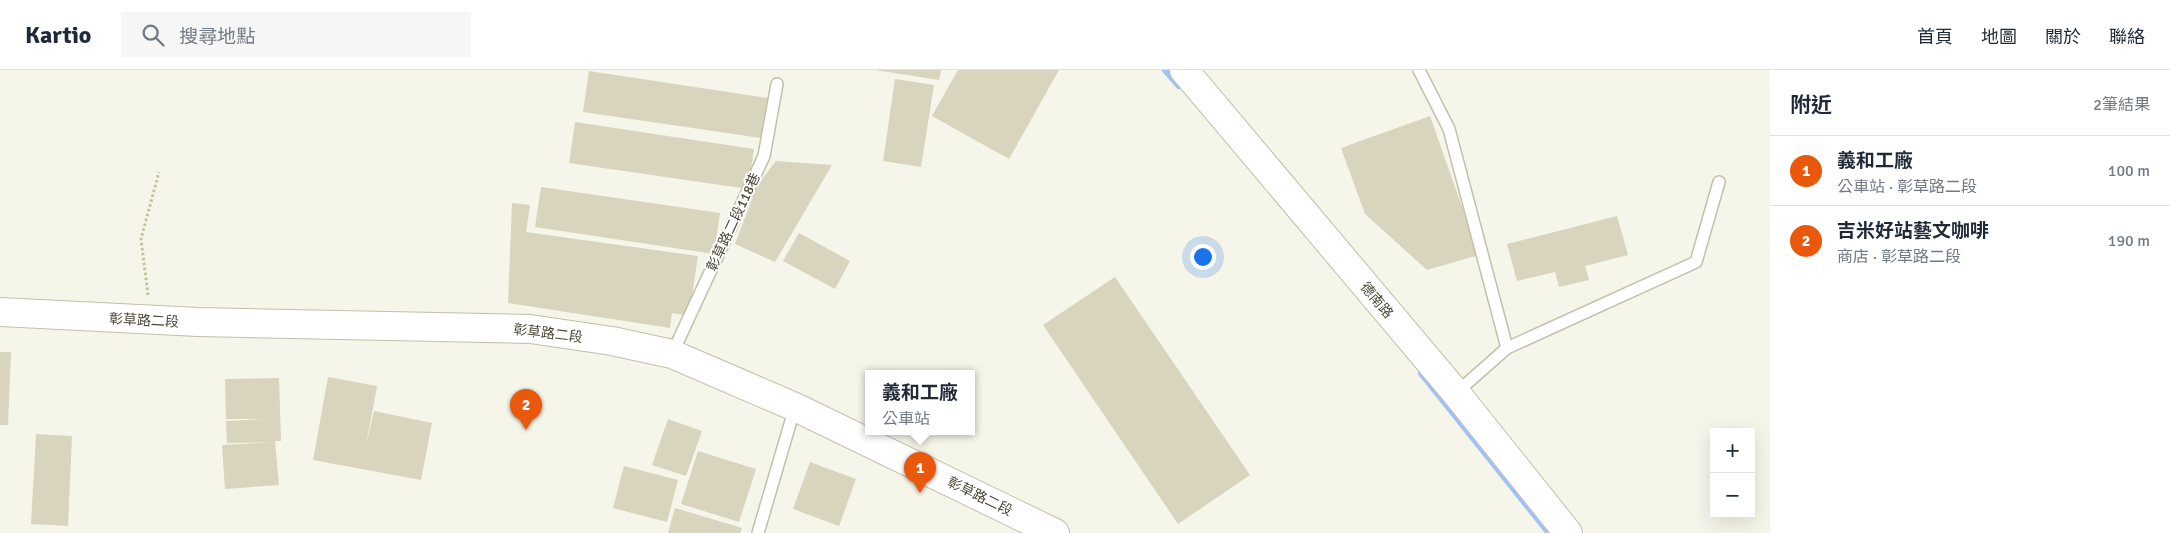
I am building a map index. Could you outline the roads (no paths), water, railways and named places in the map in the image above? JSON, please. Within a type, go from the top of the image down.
[{"type":"street","name":"德南路","points":[[1184,70],[1456,393],[1568,533]]},
{"type":"street","name":"彰草路二段","points":[[0,312],[151,320],[530,329],[612,341],[672,354],[795,407],[1055,533]]},
{"type":"lane","points":[[1420,70],[1449,129],[1507,348]]},
{"type":"lane","name":"彰草路二段118巷","points":[[672,354],[764,156],[777,84]]},
{"type":"lane","points":[[1456,393],[1507,348],[1696,262],[1719,182]]},
{"type":"lane","points":[[758,533],[795,407]]},
{"type":"waterway","points":[[1166,70],[1179,85]]},
{"type":"waterway","points":[[1422,373],[1550,533]]},
{"type":"place","name":"吉米好站藝文咖啡","points":[[526,430]]},
{"type":"place","name":"義和工廠","points":[[920,493]]}]
